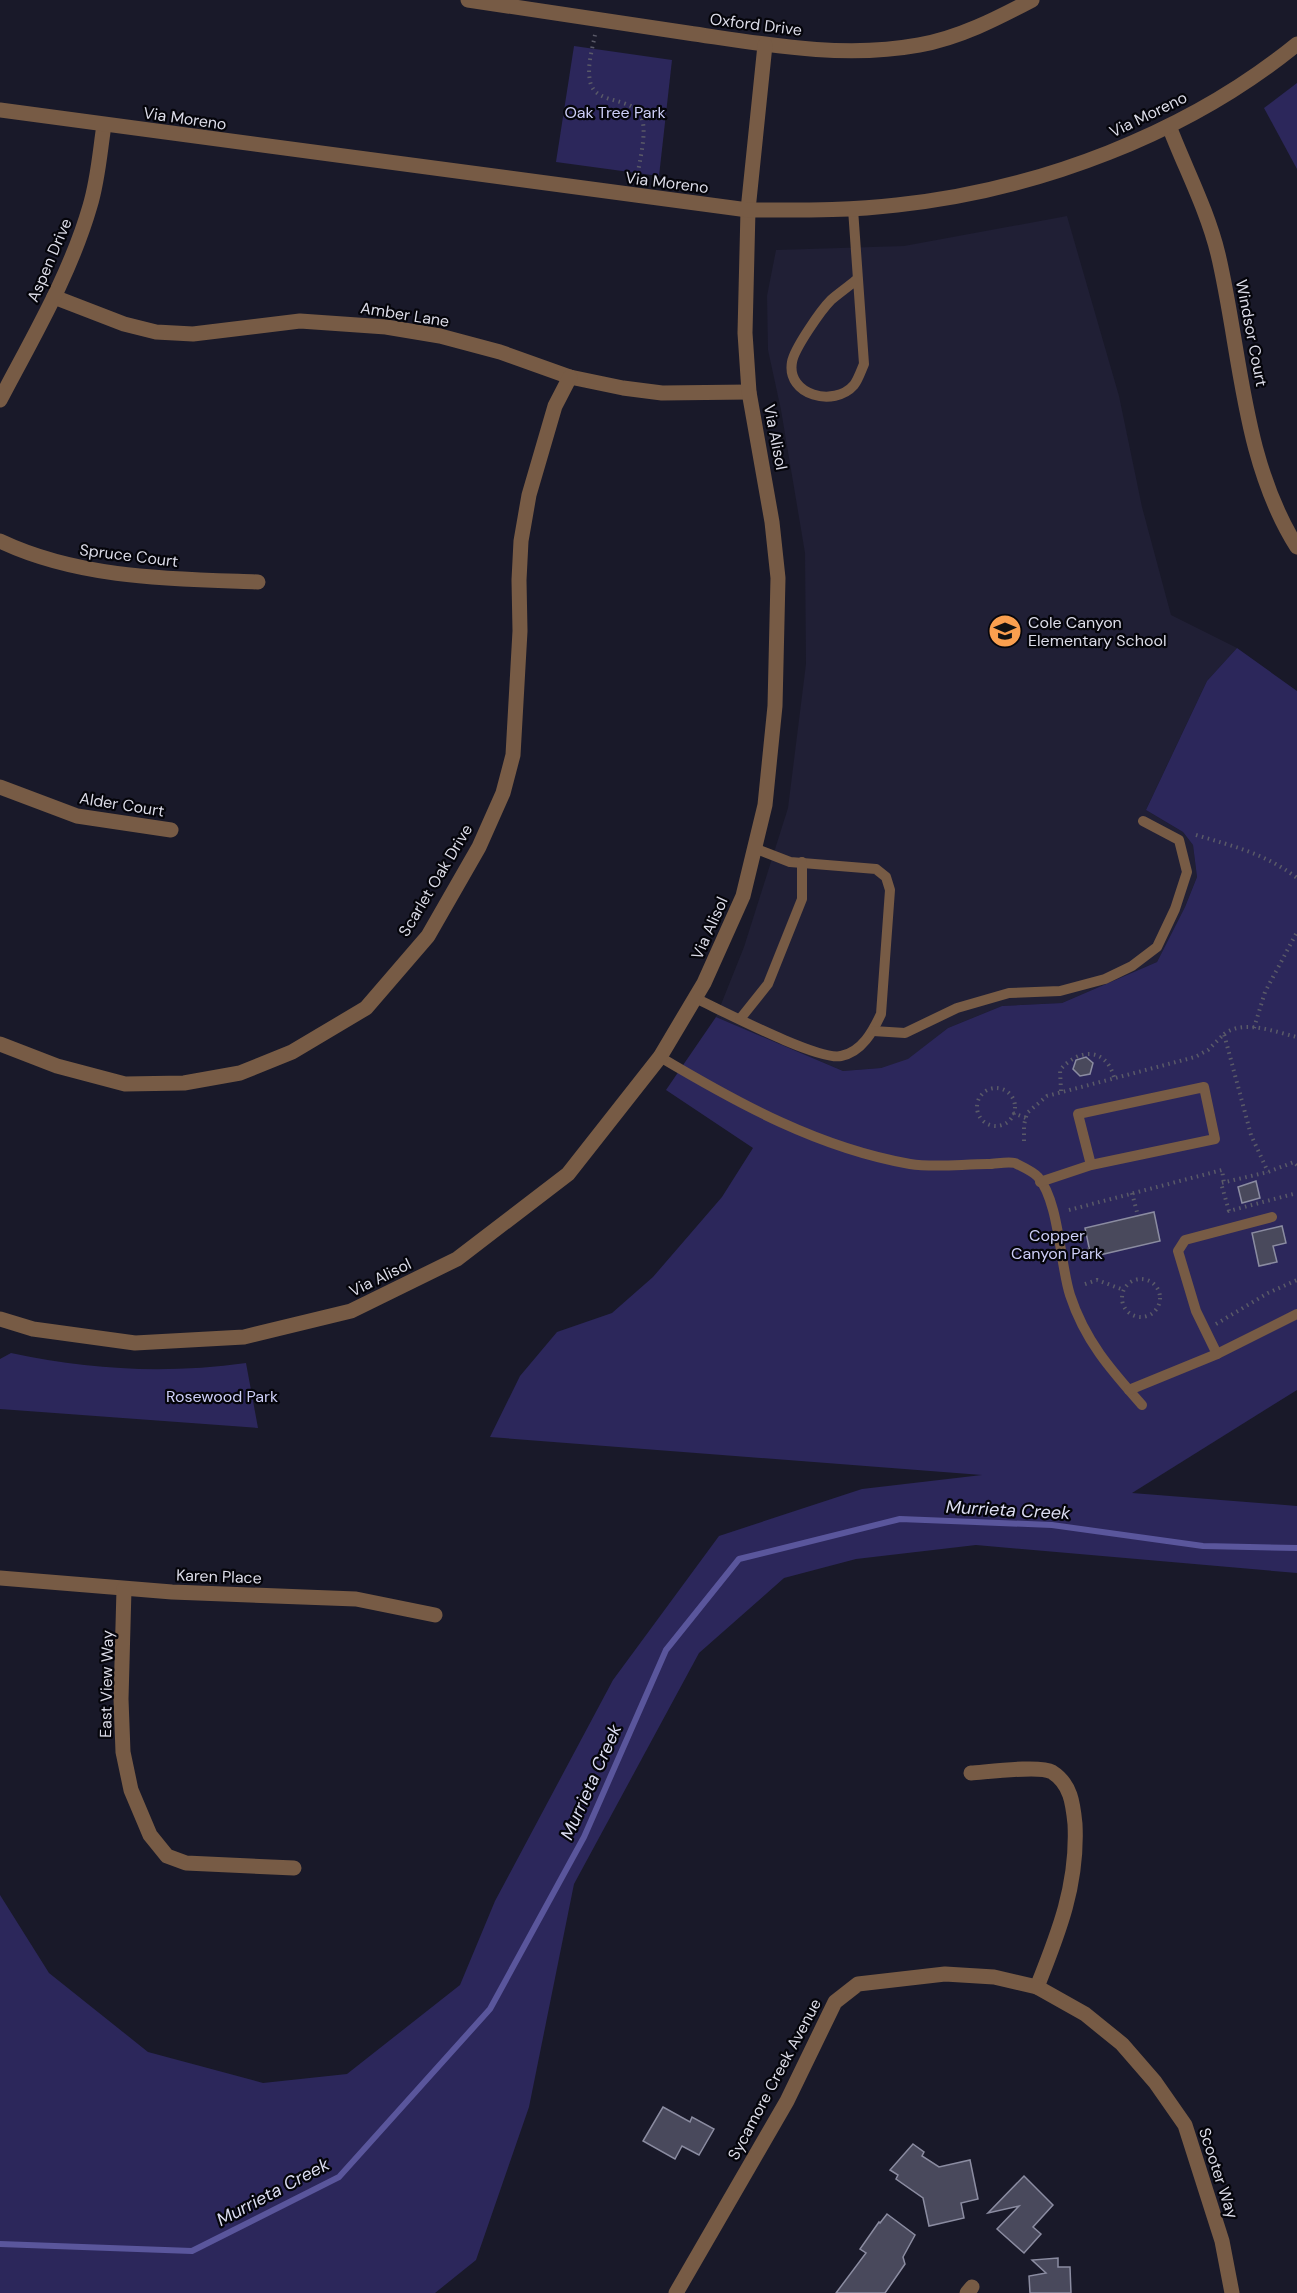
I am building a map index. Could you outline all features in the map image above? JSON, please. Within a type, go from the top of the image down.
[{"type":"street","name":"Oxford Drive","points":[[468,0],[765,45],[870,51],[920,45],[986,24],[1032,0]]},
{"type":"street","name":"Via Moreno","points":[[0,110],[748,210],[853,209],[900,205],[987,190],[1106,154],[1169,126],[1202,108],[1297,44]]},
{"type":"street","name":"Via Alisol","points":[[0,1319],[33,1329],[135,1343],[244,1337],[351,1311],[458,1260],[568,1174],[660,1057],[704,983],[743,896],[765,805],[775,706],[778,578],[772,522],[749,392],[745,333],[748,210],[765,45]]},
{"type":"street","name":"Aspen Drive","points":[[0,400],[75,252],[91,203],[104,125]]},
{"type":"street","name":"Windsor Court","points":[[1169,126],[1210,225],[1254,441],[1267,487],[1279,516],[1297,547]]},
{"type":"street","name":"Amber Lane","points":[[54,297],[124,324],[156,333],[193,334],[300,321],[386,327],[450,338],[570,376],[623,388],[662,393],[749,392]]},
{"type":"street","name":"Scarlet Oak Drive","points":[[0,1044],[57,1066],[125,1084],[184,1083],[240,1073],[292,1052],[366,1008],[428,936],[479,847],[503,793],[513,755],[520,631],[520,541],[529,495],[555,406],[570,376]]},
{"type":"street","name":"Spruce Court","points":[[0,541],[74,567],[157,578],[258,582]]},
{"type":"street","name":"Alder Court","points":[[0,787],[77,816],[171,830]]},
{"type":"street","name":"Karen Place","points":[[0,1578],[124,1589],[356,1599],[435,1615]]},
{"type":"street","name":"East View Way","points":[[124,1589],[121,1699],[123,1752],[131,1790],[150,1835],[167,1856],[186,1863],[294,1868]]},
{"type":"street","points":[[971,1773],[1025,1769],[1051,1771],[1067,1785],[1074,1808],[1076,1854],[1067,1906],[1037,1987]]},
{"type":"street","name":"Sycamore Creek Avenue","points":[[676,2293],[787,2101],[835,2002],[858,1984],[945,1974],[994,1977],[1037,1987]]},
{"type":"street","name":"Scooter Way","points":[[1037,1987],[1085,2014],[1122,2044],[1155,2082],[1185,2126],[1222,2241],[1232,2293]]},
{"type":"lane","points":[[853,209],[856,280],[864,364],[854,386],[837,395],[825,398],[810,395],[791,374],[792,360],[803,339],[830,301],[856,280]]},
{"type":"lane","points":[[873,1031],[905,1033],[957,1008],[1009,993],[1060,991],[1105,979],[1132,966],[1157,947],[1175,909],[1187,872],[1179,840],[1143,820]]},
{"type":"lane","points":[[695,998],[793,1044],[822,1054],[841,1057],[860,1047],[873,1031],[881,1014],[890,891],[886,877],[876,869],[790,862],[754,848]]},
{"type":"lane","points":[[740,1019],[768,984],[802,899],[802,862]]},
{"type":"lane","points":[[660,1057],[732,1099],[771,1118],[851,1150],[912,1164],[942,1166],[1013,1163],[1037,1176],[1049,1197],[1070,1294],[1084,1331],[1108,1367],[1142,1405]]},
{"type":"lane","points":[[1040,1182],[1091,1165],[1215,1139],[1204,1087],[1078,1114],[1091,1165]]},
{"type":"lane","points":[[1217,1354],[1196,1311],[1178,1251],[1185,1240],[1272,1217]]},
{"type":"lane","points":[[1129,1390],[1217,1354],[1297,1314]]},
{"type":"path","points":[[598,20],[589,68],[590,83],[598,94],[626,103],[638,110],[642,121],[642,139],[634,196]]},
{"type":"path","points":[[1196,835],[1247,849],[1297,878]]},
{"type":"path","points":[[1254,1028],[1265,992],[1297,932]]},
{"type":"path","points":[[1224,1034],[1240,1027],[1297,1037]]},
{"type":"path","points":[[1061,1091],[1060,1070],[1069,1060],[1080,1055],[1090,1054],[1103,1058],[1111,1067],[1114,1077]]},
{"type":"path","points":[[1001,1089],[1011,1097],[1014,1103],[1013,1113],[1005,1123],[988,1124],[983,1121],[977,1111],[979,1098],[988,1090],[1001,1089]]},
{"type":"path","points":[[1013,1113],[1026,1118]]},
{"type":"path","points":[[1297,1165],[1294,1162],[1268,1172],[1221,1183],[1229,1211],[1297,1193]]},
{"type":"path","points":[[1069,1210],[1222,1170],[1224,1183]]},
{"type":"path","points":[[1132,1193],[1138,1216]]},
{"type":"path","points":[[1075,1252],[1090,1249]]},
{"type":"path","points":[[1085,1284],[1097,1280],[1124,1290]]},
{"type":"path","points":[[1133,1280],[1145,1280],[1158,1291],[1158,1303],[1151,1313],[1145,1316],[1132,1314],[1122,1300],[1124,1290],[1133,1280]]},
{"type":"path","points":[[1215,1324],[1268,1293],[1297,1280]]},
{"type":"shaded area","name":"Cole Canyon Elementary School","points":[[1067,216],[1119,396],[1142,507],[1171,615],[1237,648],[1207,681],[1146,810],[1183,832],[1193,845],[1197,877],[1185,907],[1157,962],[1062,1003],[1002,1006],[948,1028],[908,1060],[881,1068],[843,1071],[716,1017],[744,947],[788,808],[806,664],[805,553],[781,410],[768,350],[767,296],[776,250],[904,246]]},
{"type":"green space","name":"Oak Tree Park","points":[[574,46],[672,60],[659,176],[556,162]]},
{"type":"green space","points":[[1297,83],[1297,169],[1264,108]]},
{"type":"green space","name":"Copper Canyon Park","points":[[1237,648],[1297,691],[1297,1390],[1132,1493],[1297,1506],[1297,1573],[976,1545],[856,1559],[784,1578],[699,1653],[574,1884],[529,2107],[476,2260],[435,2293],[0,2293],[0,1895],[49,1973],[148,2052],[263,2083],[347,2074],[460,1985],[495,1901],[613,1680],[719,1536],[862,1489],[982,1475],[490,1437],[520,1376],[557,1332],[612,1313],[653,1277],[722,1197],[753,1148],[666,1090],[716,1017],[843,1071],[881,1068],[908,1059],[948,1028],[1002,1006],[1062,1003],[1157,962],[1185,907],[1197,877],[1193,845],[1183,832],[1146,810],[1207,681]]},
{"type":"green space","name":"Rosewood Park","points":[[11,1353],[99,1367],[157,1369],[246,1363],[258,1428],[0,1409],[0,1359]]},
{"type":"building","points":[[1086,1057],[1093,1063],[1090,1074],[1080,1076],[1073,1069],[1076,1060]]},
{"type":"building","points":[[1256,1181],[1260,1198],[1242,1203],[1238,1187]]},
{"type":"building","points":[[1154,1212],[1160,1241],[1091,1257],[1085,1228]]},
{"type":"building","points":[[1282,1226],[1286,1243],[1273,1246],[1277,1262],[1259,1266],[1252,1233]]},
{"type":"building","points":[[663,2107],[690,2122],[692,2117],[714,2129],[699,2155],[682,2146],[675,2159],[643,2141]]},
{"type":"building","points":[[913,2144],[924,2152],[922,2156],[939,2167],[970,2160],[978,2199],[961,2203],[964,2218],[929,2226],[923,2198],[896,2179],[898,2175],[890,2170]]},
{"type":"building","points":[[1024,2176],[1053,2205],[1033,2227],[1041,2234],[1024,2253],[997,2229],[1019,2206],[988,2213]]},
{"type":"building","points":[[887,2214],[915,2235],[903,2257],[905,2264],[885,2293],[836,2293],[866,2253],[860,2249]]},
{"type":"building","points":[[1058,2258],[1058,2267],[1070,2267],[1071,2293],[1030,2293],[1029,2276],[1046,2273],[1032,2260]]},
{"type":"waterway","name":"Murrieta Creek","points":[[0,2244],[192,2251],[339,2177],[490,2009],[584,1837],[666,1650],[739,1559],[900,1519],[1052,1525],[1203,1546],[1297,1548]]},
{"type":"place","name":"Cole Canyon Elementary School","points":[[1005,631]]}]
